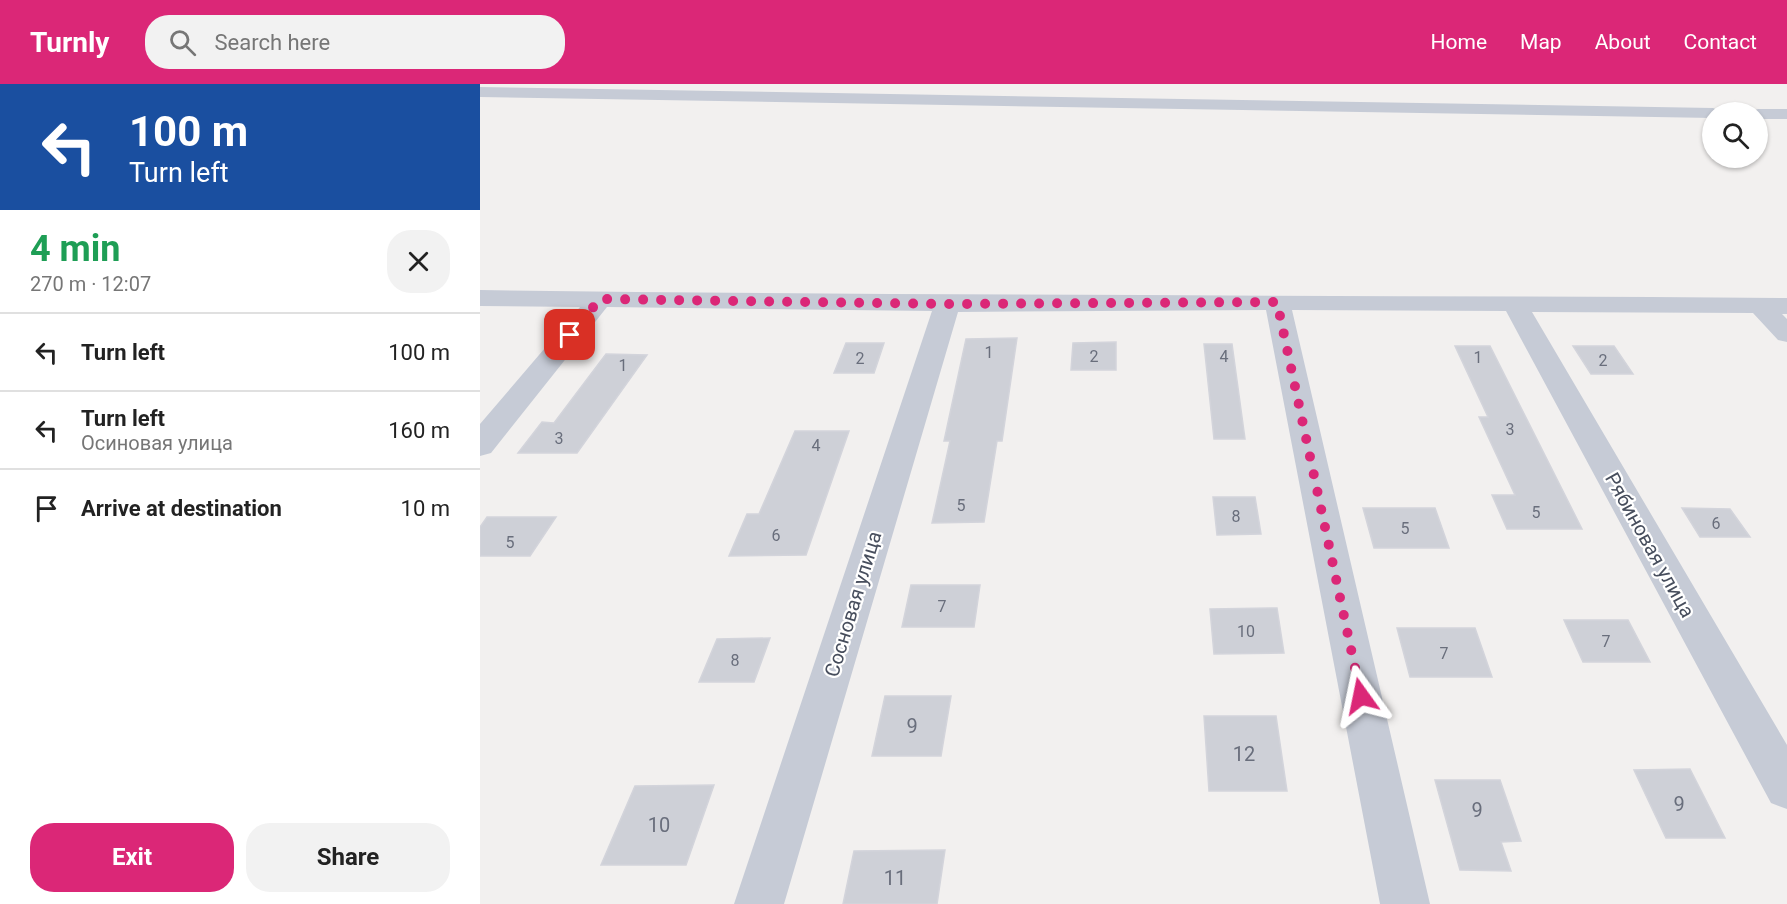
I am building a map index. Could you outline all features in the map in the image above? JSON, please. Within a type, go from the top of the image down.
[{"type":"street","points":[[480,92],[1702,113]]},
{"type":"street","points":[[1768,114],[1787,114]]},
{"type":"street","points":[[480,298],[947,304],[1277,302],[1787,306]]},
{"type":"street","points":[[480,445],[600,299]]},
{"type":"street","points":[[1277,302],[1405,904]]},
{"type":"street","name":"Рябиновая улица","points":[[1514,303],[1787,787]]},
{"type":"street","name":"Сосновая улица","points":[[759,904],[947,304]]},
{"type":"street","points":[[1760,306],[1787,334]]},
{"type":"building","points":[[1017,338],[1002,441],[997,441],[984,522],[932,523],[950,441],[944,441],[966,339]]},
{"type":"building","points":[[1116,342],[1116,370],[1071,370],[1073,343]]},
{"type":"building","points":[[846,343],[884,343],[874,373],[834,373]]},
{"type":"building","points":[[1204,344],[1232,344],[1245,439],[1214,439]]},
{"type":"building","points":[[1455,346],[1490,346],[1582,529],[1507,529],[1492,495],[1515,495],[1479,417],[1488,417]]},
{"type":"building","points":[[1573,346],[1614,346],[1633,374],[1591,374]]},
{"type":"building","points":[[606,354],[647,355],[577,453],[518,453],[542,422],[554,423]]},
{"type":"building","points":[[795,431],[849,431],[806,555],[729,556],[747,514],[759,514]]},
{"type":"building","points":[[1213,497],[1255,497],[1261,534],[1217,535]]},
{"type":"building","points":[[1363,508],[1435,508],[1449,548],[1374,548]]},
{"type":"building","points":[[1682,508],[1730,509],[1750,537],[1700,537]]},
{"type":"building","points":[[487,517],[556,517],[530,556],[480,556],[480,527]]},
{"type":"building","points":[[911,585],[980,585],[974,627],[902,627]]},
{"type":"building","points":[[1277,608],[1284,653],[1214,654],[1210,609]]},
{"type":"building","points":[[1564,620],[1628,620],[1650,662],[1583,662]]},
{"type":"building","points":[[1397,628],[1475,628],[1492,677],[1410,677]]},
{"type":"building","points":[[770,638],[754,682],[699,682],[717,639]]},
{"type":"building","points":[[885,696],[951,696],[941,756],[872,756]]},
{"type":"building","points":[[1204,716],[1276,716],[1287,791],[1209,791]]},
{"type":"building","points":[[1690,769],[1725,838],[1666,838],[1634,770]]},
{"type":"building","points":[[1435,780],[1500,780],[1521,841],[1501,842],[1511,871],[1460,870]]},
{"type":"building","points":[[714,785],[686,865],[601,865],[635,786]]},
{"type":"building","points":[[945,850],[937,904],[843,904],[854,851]]},
{"type":"route","points":[[570,335],[600,299],[947,304],[1277,302],[1361,696]]}]
